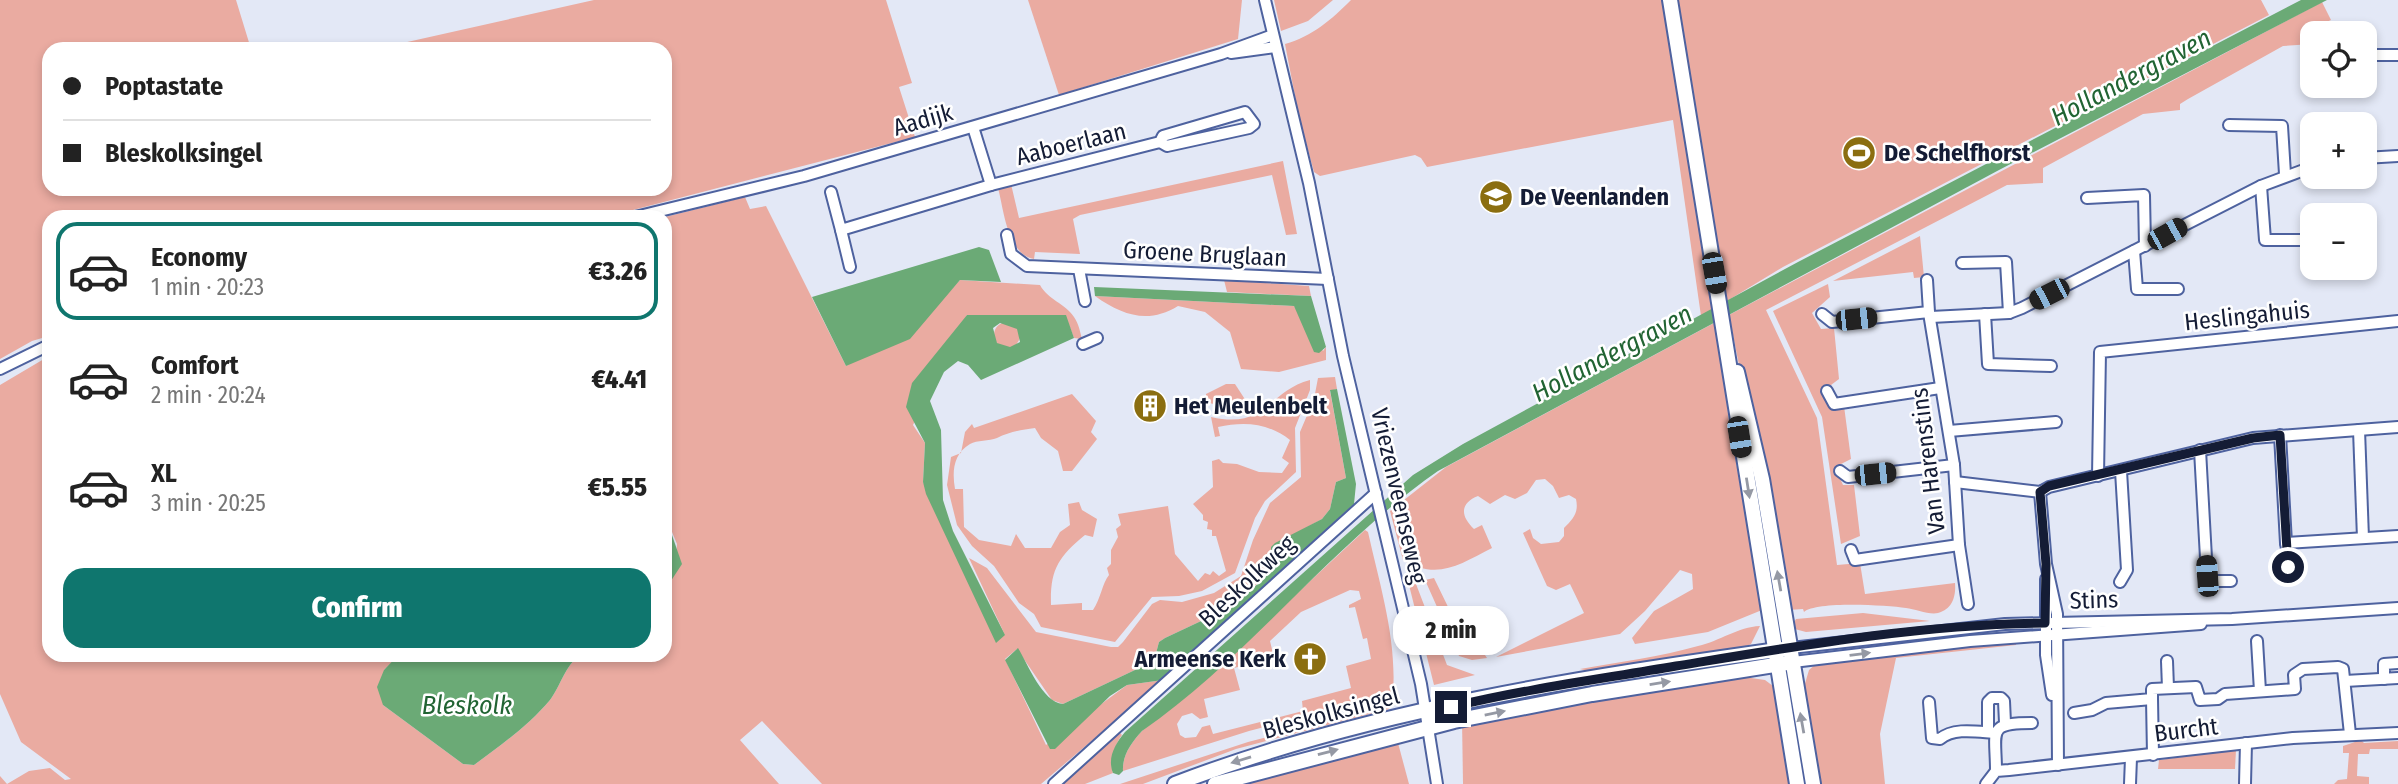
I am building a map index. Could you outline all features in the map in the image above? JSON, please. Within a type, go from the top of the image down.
[{"type":"main road","points":[[1670,0],[1724,329],[1726,359],[1797,784]]},
{"type":"main road","points":[[1724,329],[1731,347],[1762,478],[1813,784]]},
{"type":"main road","name":"Bleskolksingel","points":[[1175,784],[1287,746],[1427,719],[1592,694],[1792,655]]},
{"type":"main road","name":"Bleskolksingel","points":[[1215,784],[1427,719]]},
{"type":"street","name":"Vriezenveenseweg","points":[[1265,0],[1309,183],[1427,719],[1437,784]]},
{"type":"street","name":"Aadijk","points":[[664,210],[804,176],[1221,54],[1274,41]]},
{"type":"street","points":[[2377,55],[2398,55]]},
{"type":"street","name":"Aaboerlaan","points":[[841,230],[991,185],[1160,142],[1167,146],[1249,128],[1254,124],[1245,112],[1163,136],[1160,142]]},
{"type":"street","points":[[2228,125],[2282,126],[2284,174]]},
{"type":"street","name":"Aaboerlaan","points":[[973,127],[991,185]]},
{"type":"street","points":[[2377,157],[2398,156]]},
{"type":"street","points":[[1822,314],[1832,322],[2009,313],[2284,174],[2300,170]]},
{"type":"street","points":[[2261,186],[2265,240],[2300,240]]},
{"type":"street","points":[[831,192],[850,267]]},
{"type":"street","points":[[2087,198],[2144,195],[2137,289],[2178,289]]},
{"type":"street","name":"Groene Bruglaan","points":[[1007,235],[1012,254],[1027,266],[1328,279]]},
{"type":"street","points":[[1962,263],[2006,262],[2009,313]]},
{"type":"street","points":[[1079,269],[1085,301]]},
{"type":"street","name":"Van Harenstins","points":[[1927,280],[1940,388],[1954,465],[1959,545],[1968,604]]},
{"type":"street","points":[[1985,314],[1988,364],[2051,366]]},
{"type":"street","name":"Heslingahuis","points":[[2098,475],[2100,352],[2398,321]]},
{"type":"street","points":[[1083,344],[1097,338]]},
{"type":"street","points":[[0,369],[42,348]]},
{"type":"street","points":[[1827,391],[1834,404],[1940,388]]},
{"type":"street","points":[[1949,431],[2056,422]]},
{"type":"street","points":[[1955,482],[2040,492],[2049,486],[2121,471],[2200,450],[2280,435],[2398,427]]},
{"type":"street","points":[[2359,430],[2363,538]]},
{"type":"street","points":[[2280,435],[2286,543],[2291,573]]},
{"type":"street","points":[[2200,450],[2207,576],[2211,581],[2231,581]]},
{"type":"street","points":[[1840,471],[1848,477],[1954,465]]},
{"type":"street","points":[[2120,582],[2127,570],[2121,471]]},
{"type":"street","points":[[2040,492],[2046,564],[2057,628],[2058,765]]},
{"type":"street","name":"Bleskolkweg","points":[[1054,784],[1377,498]]},
{"type":"street","points":[[2286,543],[2398,536]]},
{"type":"street","points":[[1851,550],[1855,560],[1959,545]]},
{"type":"street","points":[[2046,564],[2045,629],[2048,678],[2056,715]]},
{"type":"street","name":"Stins","points":[[1792,655],[2057,628],[2159,628],[2232,619],[2398,608]]},
{"type":"street","points":[[2257,641],[2260,691]]},
{"type":"street","points":[[2167,661],[2168,688]]},
{"type":"street","points":[[2384,679],[2384,664],[2398,663]]},
{"type":"street","points":[[2153,755],[2152,689],[2196,687],[2200,700],[2295,689],[2294,675],[2303,669],[2343,669],[2350,734]]},
{"type":"street","points":[[2345,681],[2398,678]]},
{"type":"street","points":[[1986,784],[1996,771],[1988,702],[1992,698],[2001,698],[2004,701],[2005,723]]},
{"type":"street","points":[[2074,713],[2092,710],[2106,703],[2152,699]]},
{"type":"street","points":[[1929,702],[1932,738],[1940,739],[1947,733],[1956,732],[1992,733],[2005,723],[2032,723]]},
{"type":"street","name":"Burcht","points":[[1996,771],[2131,758],[2246,743],[2350,734],[2398,733]]},
{"type":"street","points":[[2245,784],[2246,743]]},
{"type":"street","points":[[2130,784],[2131,758]]},
{"type":"shaded area","points":[[0,0],[236,0],[249,42],[42,42],[42,196],[672,196],[672,42],[407,42],[594,0],[886,0],[912,83],[899,87],[915,137],[633,210],[42,210],[42,338],[0,359]]},
{"type":"shaded area","points":[[1028,0],[1242,0],[1238,39],[1059,95]]},
{"type":"shaded area","points":[[1274,0],[1333,0],[1308,21],[1281,31]]},
{"type":"shaded area","points":[[1351,0],[1663,0],[1714,309],[1701,316],[1673,120],[1427,167],[1421,158],[1415,155],[1320,176],[1314,172],[1299,117],[1285,44],[1304,37],[1321,26]]},
{"type":"shaded area","name":"De Schelfhorst","points":[[1675,0],[2261,0],[2269,15],[1783,267],[1727,301]]},
{"type":"shaded area","points":[[2322,2],[2331,20],[2300,21],[2300,45],[2283,46],[2188,99],[2180,104],[2180,110],[2143,114],[2043,168],[2043,183],[2007,185],[1766,310],[1817,418],[1837,565],[1860,563],[1865,594],[1955,583],[1952,601],[1943,611],[1930,613],[1868,605],[1822,606],[1804,612],[1803,609],[1788,610],[1729,315]]},
{"type":"shaded area","points":[[1283,161],[1297,234],[1286,235],[1272,175],[1080,215],[1073,219],[1080,254],[1035,252],[1034,259],[1018,249],[1012,240],[998,188],[1011,184],[1019,218]]},
{"type":"shaded area","points":[[745,197],[750,209],[766,206],[846,366],[940,302],[960,280],[1040,285],[1070,312],[1077,322],[1082,339],[1074,338],[1065,315],[967,315],[913,425],[925,443],[923,482],[1005,635],[969,558],[987,568],[1036,632],[1111,647],[1118,647],[1123,642],[1152,604],[1160,600],[1182,602],[1214,593],[1241,576],[1253,540],[1270,503],[1301,477],[1300,432],[1314,399],[1318,378],[1335,377],[1337,389],[1330,391],[1346,478],[1336,482],[1330,509],[1322,519],[1271,547],[1271,571],[1233,606],[1159,642],[1154,661],[1063,704],[1052,700],[1017,649],[1005,659],[1046,745],[1127,685],[1163,680],[1041,784],[822,784],[762,721],[740,740],[779,784],[7,784],[29,771],[50,768],[65,780],[71,779],[21,742],[0,694],[0,385],[42,360],[42,662],[392,662],[384,670],[383,705],[463,764],[474,765],[514,735],[542,709],[574,662],[672,662],[672,577],[675,572],[677,544],[672,532],[672,215]]},
{"type":"shaded area","points":[[1920,236],[1924,277],[1914,278],[1913,272],[1833,281]]},
{"type":"shaded area","points":[[1224,280],[1309,286],[1311,296],[1227,292]]},
{"type":"shaded area","points":[[1828,284],[1830,297],[1812,313],[1821,329],[1834,328],[1839,379],[1823,391],[1844,406],[1851,459],[1835,467],[1843,485],[1854,485],[1860,536],[1841,544],[1822,417],[1773,311]]},
{"type":"shaded area","points":[[1095,296],[1294,306],[1323,351],[1326,347],[1326,360],[1279,372],[1241,369],[1230,332],[1205,312],[1178,306],[1157,315],[1136,315],[1116,309]]},
{"type":"shaded area","points":[[1007,322],[1016,326],[1020,335],[1016,344],[1007,348],[998,344],[994,335],[998,326]]},
{"type":"shaded area","points":[[1716,322],[1727,386],[1728,416],[1762,610],[1708,632],[1635,644],[1632,638],[1654,611],[1693,589],[1692,574],[1680,570],[1645,611],[1620,634],[1496,657],[1584,613],[1570,584],[1556,590],[1547,586],[1523,533],[1530,529],[1533,538],[1541,544],[1559,542],[1564,536],[1564,528],[1576,512],[1576,499],[1569,495],[1559,498],[1553,486],[1545,479],[1536,480],[1527,493],[1515,499],[1505,495],[1490,504],[1478,496],[1472,499],[1465,506],[1464,515],[1474,529],[1482,525],[1492,548],[1459,564],[1438,570],[1416,566],[1403,560],[1390,511],[1446,467]]},
{"type":"shaded area","points":[[1310,380],[1310,390],[1295,428],[1296,472],[1265,501],[1255,518],[1235,573],[1202,591],[1179,596],[1152,597],[1115,642],[1041,627],[1034,614],[1019,603],[994,566],[972,546],[957,525],[947,485],[951,457],[960,454],[954,470],[955,489],[963,489],[964,527],[979,540],[1011,546],[1016,534],[1025,548],[1051,548],[1060,532],[1070,525],[1068,504],[1079,502],[1082,510],[1097,519],[1093,537],[1085,535],[1062,558],[1054,573],[1051,593],[1051,605],[1082,603],[1082,610],[1093,610],[1109,575],[1107,568],[1111,564],[1111,550],[1118,537],[1116,529],[1121,525],[1118,514],[1168,506],[1175,554],[1198,581],[1205,573],[1210,575],[1213,571],[1219,576],[1226,571],[1216,536],[1212,536],[1212,530],[1207,529],[1208,522],[1203,520],[1203,515],[1193,504],[1213,487],[1212,461],[1219,459],[1223,463],[1237,464],[1259,472],[1282,473],[1289,463],[1282,458],[1290,440],[1265,427],[1247,424],[1218,427],[1220,436],[1215,437],[1211,417],[1230,420],[1256,414],[1296,385]]},
{"type":"shaded area","points":[[1226,384],[1235,384],[1248,404],[1228,408],[1206,402],[1206,394]]},
{"type":"shaded area","points":[[1072,394],[1096,421],[1091,432],[1097,439],[1072,471],[1063,471],[1058,451],[1041,438],[1035,428],[973,443],[961,452],[965,432],[972,424],[974,428]]},
{"type":"shaded area","points":[[1365,530],[1368,532],[1390,633],[1393,694],[1249,731],[1123,771],[1126,754],[1142,731],[1221,664]],"holes":[[[1350,590],[1359,591],[1361,599],[1349,605],[1349,608],[1355,607],[1363,639],[1367,638],[1371,659],[1346,666],[1351,688],[1302,701],[1303,711],[1213,734],[1210,725],[1202,727],[1196,737],[1185,738],[1180,735],[1177,724],[1182,716],[1192,713],[1200,719],[1208,717],[1204,699],[1240,690],[1234,668],[1274,658],[1270,641],[1301,612]]]},
{"type":"shaded area","points":[[1434,578],[1467,646],[1483,652],[1487,658],[1472,660],[1459,656],[1425,580]]},
{"type":"shaded area","points":[[1408,581],[1416,584],[1447,665],[1475,675],[1434,685]]},
{"type":"shaded area","points":[[1863,613],[1930,621],[1806,632],[1791,628],[1796,619]]},
{"type":"shaded area","points":[[1760,626],[1751,644],[1742,648],[1593,672],[1580,669],[1684,650]]},
{"type":"shaded area","points":[[2016,640],[2016,645],[1896,658],[1880,734],[1885,784],[1820,784],[1804,687],[1809,670],[1816,664]]},
{"type":"shaded area","points":[[1744,677],[1765,680],[1773,686],[1789,784],[1463,784],[1462,720]]},
{"type":"shaded area","points":[[1388,705],[1389,709],[1236,749],[1143,784],[1120,784],[1248,742]]},
{"type":"shaded area","points":[[1118,731],[1122,735],[1113,753],[1113,773],[1085,784],[1057,784]]},
{"type":"shaded area","points":[[2361,740],[2364,743],[2398,741],[2398,749],[2370,749],[2369,754],[2358,754],[2357,776],[2369,777],[2369,784],[2334,784],[2338,780],[2347,779],[2349,753],[2343,753],[2343,746]]},
{"type":"shaded area","points":[[1398,743],[1409,784],[1225,784]]},
{"type":"shaded area","points":[[2236,750],[2235,769],[2158,769],[2159,760]]},
{"type":"water","points":[[2301,0],[2327,0],[1999,170],[1438,471],[1361,533],[1219,669],[1142,731],[1126,754],[1123,771],[1119,775],[1113,773],[1113,751],[1125,732],[1413,475],[1463,444],[1798,262]]},
{"type":"water","points":[[979,247],[989,250],[1001,282],[960,280],[910,339],[846,366],[812,297]]},
{"type":"water","points":[[1094,287],[1311,296],[1326,347],[1319,353],[1314,352],[1294,306],[1095,296]]},
{"type":"water","points":[[967,315],[1066,315],[1074,338],[981,380],[968,365],[958,361],[944,372],[930,401],[941,430],[943,500],[953,531],[1005,635],[996,643],[926,494],[923,482],[925,443],[906,407],[912,383]],"holes":[[[1000,323],[1017,329],[1020,342],[1010,347],[997,343],[993,328]]]},
{"type":"water","points":[[1337,389],[1356,484],[1354,504],[1163,680],[1127,685],[1110,696],[1055,749],[1050,749],[1005,660],[1018,648],[1042,690],[1055,702],[1063,704],[1154,661],[1159,642],[1233,606],[1271,572],[1271,547],[1322,519],[1330,509],[1336,482],[1346,478],[1330,390]]},
{"type":"water","points":[[672,535],[682,564],[672,579]]},
{"type":"water","name":"Bleskolk","points":[[392,662],[574,662],[542,709],[514,735],[474,765],[463,764],[383,705],[377,687],[384,670]]},
{"type":"place","name":"De Schelfhorst","points":[[1859,153]]},
{"type":"place","name":"De Veenlanden","points":[[1496,197]]},
{"type":"place","name":"Het Meulenbelt","points":[[1150,406]]},
{"type":"place","name":"Armeense Kerk","points":[[1310,659]]},
{"type":"route","points":[[1451,707],[1591,680],[1791,648],[2005,624],[2045,623],[2046,564],[2040,492],[2049,486],[2253,438],[2280,435],[2288,567]]},
{"type":"water label","name":"Hollandergraven","points":[[2131,77]]},
{"type":"water label","name":"Hollandergraven","points":[[1612,353]]}]
